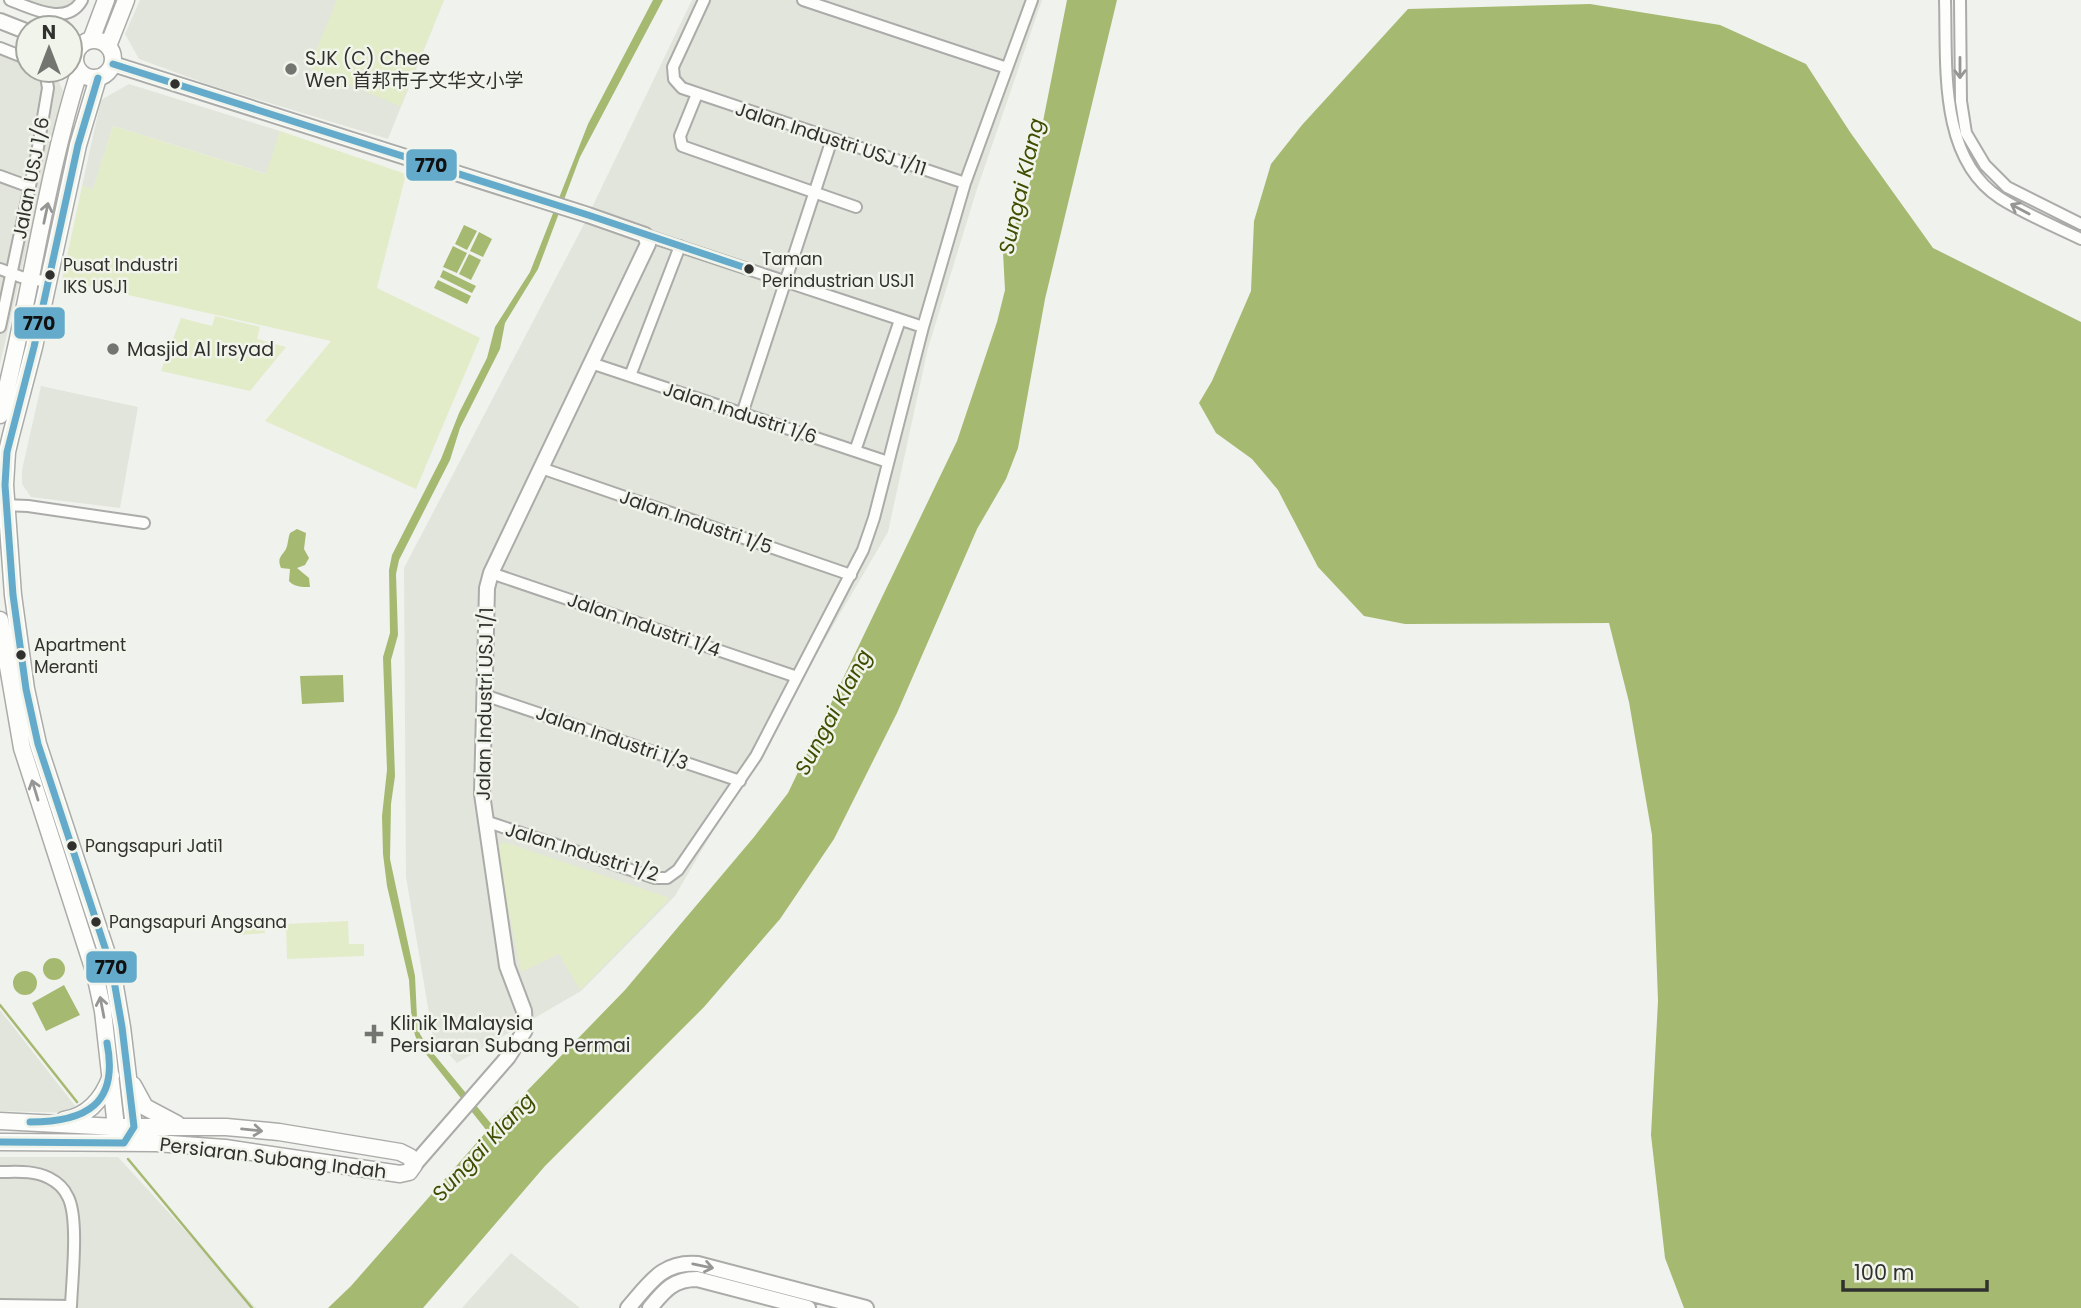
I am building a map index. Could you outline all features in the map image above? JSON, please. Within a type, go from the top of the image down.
[{"type":"main road","points":[[91,40],[106,0]]},
{"type":"main road","points":[[108,46],[126,0]]},
{"type":"main road","points":[[84,42],[101,41],[113,55],[113,64],[107,73],[97,78],[84,75]]},
{"type":"main road","points":[[0,415],[97,78]]},
{"type":"main road","points":[[76,84],[7,452],[3,505],[13,594],[7,690],[38,744],[112,969],[134,1127],[124,1143]]},
{"type":"main road","points":[[0,620],[7,665],[7,690],[26,761],[95,974],[103,1011],[116,1127],[124,1143]]},
{"type":"main road","points":[[51,1122],[84,1114],[97,1102],[111,1074]]},
{"type":"main road","points":[[129,1077],[145,1107],[184,1127]]},
{"type":"main road","name":"Persiaran Subang Indah","points":[[0,1121],[116,1127],[226,1127],[279,1132],[400,1152],[410,1157],[414,1165],[409,1172],[400,1174],[225,1148],[124,1143],[0,1142]]},
{"type":"street","points":[[10,0],[44,13],[72,10],[82,0]]},
{"type":"street","points":[[704,0],[673,67],[674,79],[682,88],[697,94],[680,136],[682,146],[856,207]]},
{"type":"street","points":[[803,0],[1007,68]]},
{"type":"street","points":[[740,781],[756,756],[851,575],[874,517],[923,327],[965,183],[1032,0]]},
{"type":"street","points":[[1945,0],[1949,101],[1955,136],[1973,172],[1997,197],[2081,239]]},
{"type":"street","points":[[1960,0],[1961,101],[1966,133],[1985,165],[2007,187],[2081,224]]},
{"type":"street","points":[[113,64],[559,206],[923,327]]},
{"type":"street","name":"Jalan USJ 1/6","points":[[0,327],[30,187],[47,84]]},
{"type":"street","name":"Jalan Industri USJ 1/11","points":[[697,94],[965,183]]},
{"type":"street","points":[[742,414],[832,139]]},
{"type":"street","points":[[0,176],[30,187]]},
{"type":"street","name":"Jalan Industri USJ 1/1","points":[[414,1165],[522,1038],[525,1021],[507,966],[482,794],[487,588],[491,573],[648,244],[645,235]]},
{"type":"street","points":[[630,376],[680,246]]},
{"type":"street","points":[[0,269],[40,281]]},
{"type":"street","points":[[855,451],[900,320]]},
{"type":"street","name":"Jalan Industri 1/6","points":[[591,363],[888,462]]},
{"type":"street","name":"Jalan Industri 1/5","points":[[541,468],[851,575]]},
{"type":"street","points":[[3,505],[144,523]]},
{"type":"street","name":"Jalan Industri 1/4","points":[[491,573],[797,677]]},
{"type":"street","name":"Jalan Industri 1/3","points":[[484,695],[740,781]]},
{"type":"street","name":"Jalan Industri 1/2","points":[[485,821],[655,878],[667,878],[678,870],[740,781]]},
{"type":"street","points":[[0,1172],[37,1173],[60,1185],[68,1196],[73,1219],[72,1306],[0,1306]]},
{"type":"street","points":[[678,1264],[681,1280]]},
{"type":"street","points":[[628,1308],[663,1270],[678,1264],[698,1264],[866,1308]]},
{"type":"street","points":[[650,1308],[664,1290],[681,1280],[697,1279],[808,1308]]},
{"type":"shaded area","points":[[21,0],[78,0],[70,6],[53,11]]},
{"type":"shaded area","name":"SJK (C) Chee Wen 首邦市子文华文小学","points":[[140,0],[444,0],[388,139],[207,84],[139,59],[125,34]]},
{"type":"shaded area","points":[[337,0],[444,0],[400,106],[309,68]]},
{"type":"shaded area","points":[[692,0],[1042,0],[977,189],[928,348],[888,532],[675,896],[581,991],[457,1063],[433,1037],[406,877],[404,568],[583,226]]},
{"type":"shaded area","points":[[0,42],[14,48],[14,84],[60,84],[63,91],[0,364]]},
{"type":"shaded area","points":[[129,84],[280,131],[267,174],[113,126],[93,190],[82,186],[101,100]]},
{"type":"shaded area","points":[[113,126],[266,174],[280,131],[406,174],[377,288],[480,338],[416,489],[265,421],[331,341],[62,280],[82,186],[93,189]]},
{"type":"shaded area","points":[[215,316],[260,327],[257,339],[286,347],[250,391],[161,371],[181,318],[212,326]]},
{"type":"shaded area","points":[[41,386],[138,407],[120,508],[31,497],[22,484],[22,470]]},
{"type":"shaded area","points":[[504,842],[670,898],[580,990],[559,954],[521,972],[496,847]]},
{"type":"shaded area","points":[[264,918],[265,933],[241,935],[240,920]]},
{"type":"shaded area","points":[[348,921],[349,944],[364,944],[364,956],[287,959],[286,924]]},
{"type":"shaded area","points":[[0,1010],[76,1107],[70,1113],[0,1111]]},
{"type":"shaded area","points":[[0,1157],[118,1157],[256,1308],[0,1308]]},
{"type":"shaded area","points":[[511,1253],[580,1308],[462,1308]]},
{"type":"water","name":"Sungai Klang","points":[[653,0],[663,0],[580,157],[538,269],[505,323],[500,349],[460,428],[450,460],[399,560],[396,574],[398,635],[391,660],[395,776],[391,804],[390,859],[415,976],[417,1018],[420,1034],[428,1047],[493,1126],[625,990],[788,793],[957,441],[1005,290],[1003,252],[1024,204],[1034,167],[1067,0],[1117,0],[1045,299],[1018,448],[1006,479],[977,529],[897,713],[834,839],[780,919],[704,1007],[545,1166],[423,1308],[328,1308],[351,1286],[487,1131],[418,1044],[412,1026],[409,980],[387,886],[382,816],[387,770],[383,657],[390,633],[389,570],[392,555],[441,459],[459,413],[487,358],[495,327],[530,272],[588,124]]},
{"type":"water","points":[[1590,4],[1720,25],[1806,64],[1850,132],[1933,248],[2081,322],[2081,1308],[1684,1308],[1665,1258],[1651,1135],[1658,1001],[1652,835],[1629,702],[1609,623],[1405,624],[1364,616],[1318,567],[1278,490],[1252,459],[1216,433],[1199,403],[1212,381],[1251,291],[1254,221],[1271,164],[1302,125],[1408,9]]},
{"type":"water","points":[[464,225],[477,231],[467,250],[455,244]]},
{"type":"water","points":[[479,232],[492,239],[483,257],[470,251]]},
{"type":"water","points":[[453,246],[467,253],[457,273],[443,267]]},
{"type":"water","points":[[469,254],[481,260],[471,280],[459,274]]},
{"type":"water","points":[[443,270],[476,286],[472,293],[440,277]]},
{"type":"water","points":[[438,280],[471,296],[467,304],[434,288]]},
{"type":"water","points":[[297,529],[306,533],[304,549],[309,558],[305,565],[297,568],[309,578],[310,587],[291,583],[290,569],[281,568],[279,562],[287,547],[290,533]]},
{"type":"water","points":[[343,675],[344,702],[302,704],[300,676]]},
{"type":"water","points":[[50,958],[58,958],[65,965],[65,973],[58,980],[50,980],[43,973],[43,965]]},
{"type":"water","points":[[25,971],[34,974],[37,983],[34,992],[25,995],[16,992],[13,983],[16,974]]},
{"type":"water","points":[[64,985],[80,1015],[46,1031],[32,1003]]},
{"type":"waterway","points":[[0,1005],[77,1102]]},
{"type":"waterway","points":[[128,1159],[252,1308]]},
{"type":"transit line","name":"770","points":[[113,64],[749,269]]},
{"type":"transit line","name":"770","points":[[0,1142],[124,1143],[134,1127],[112,969],[38,744],[26,689],[13,595],[5,485],[7,452],[34,347],[78,145],[98,78]]},
{"type":"transit line","name":"770","points":[[30,1122],[67,1118],[94,1105],[103,1095],[108,1081],[107,1043]]},
{"type":"place","name":"SJK (C) Chee Wen 首邦市子文华文小学","points":[[291,69]]},
{"type":"place","name":"Taman Perindustrian USJ1","points":[[749,269]]},
{"type":"place","name":"Pusat Industri IKS USJ1","points":[[50,275]]},
{"type":"place","name":"Masjid Al Irsyad","points":[[113,349]]},
{"type":"place","name":"Apartment Meranti","points":[[21,655]]},
{"type":"place","name":"Pangsapuri Jati1","points":[[72,846]]},
{"type":"place","name":"Pangsapuri Angsana","points":[[96,922]]},
{"type":"place","name":"Klinik 1Malaysia Persiaran Subang Permai","points":[[374,1034]]}]
